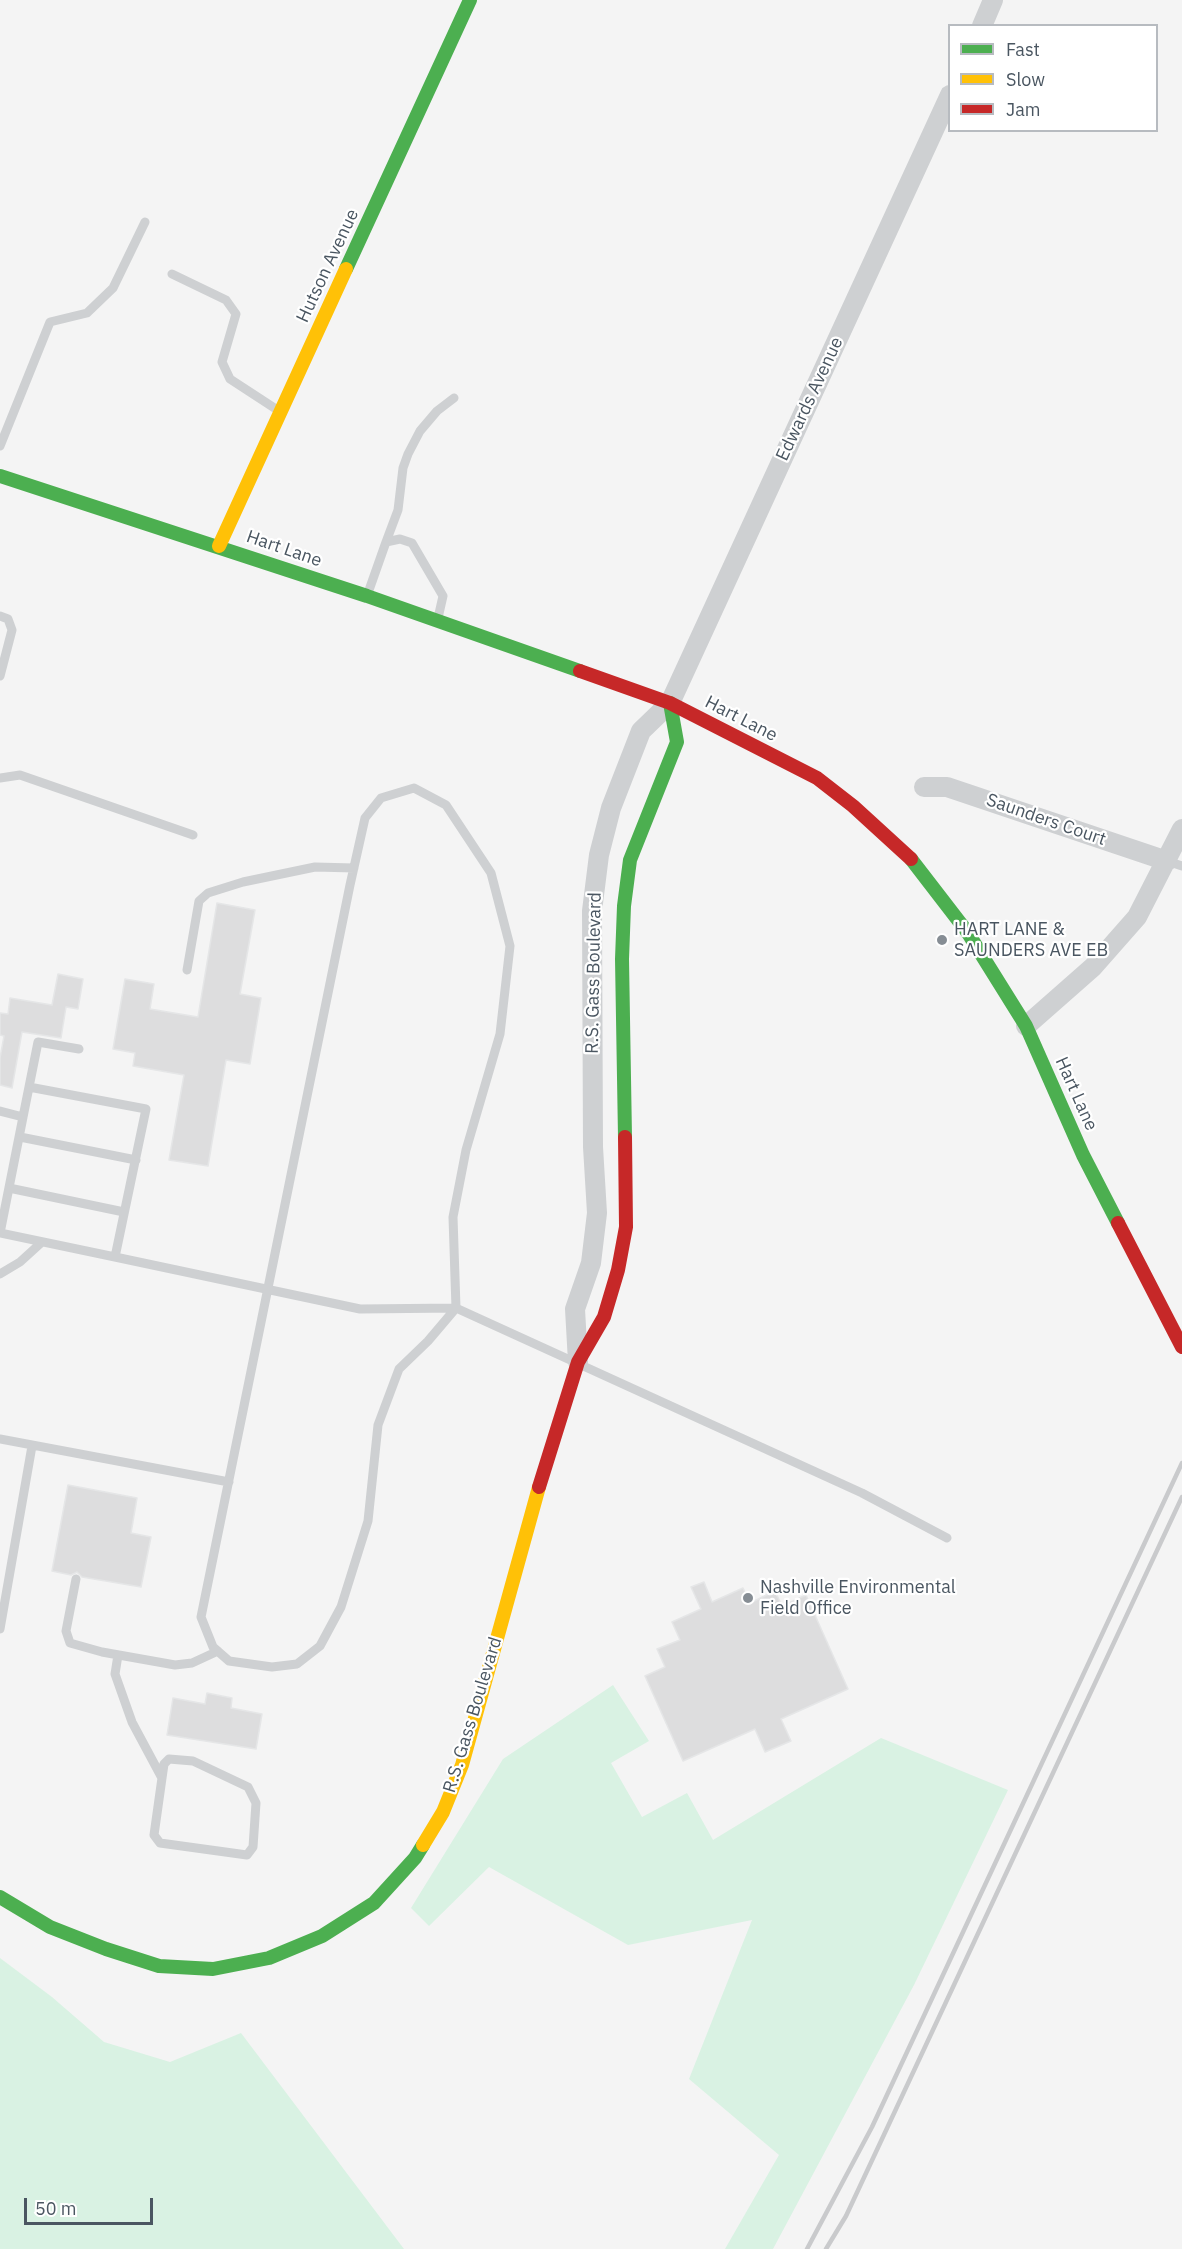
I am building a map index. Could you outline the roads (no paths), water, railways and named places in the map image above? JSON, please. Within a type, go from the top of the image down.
[{"type":"street","name":"Hutson Avenue","points":[[219,546],[470,0]]},
{"type":"street","points":[[983,24],[993,0]]},
{"type":"street","name":"Edwards Avenue","points":[[670,703],[948,99]]},
{"type":"street","name":"Hart Lane","points":[[0,476],[219,546],[438,620],[670,703],[817,778],[853,806],[915,863],[968,933],[1026,1026],[1083,1155],[1182,1347]]},
{"type":"street","name":"R.S. Gass Boulevard","points":[[578,1362],[575,1309],[591,1263],[597,1213],[593,1148],[591,959],[592,911],[599,855],[611,808],[641,731],[670,703]]},
{"type":"street","name":"R.S. Gass Boulevard","points":[[0,1897],[50,1927],[106,1949],[159,1966],[213,1969],[269,1958],[311,1940],[374,1903],[415,1858],[443,1812],[462,1765],[530,1517],[578,1362],[604,1317],[618,1270],[626,1227],[622,959],[624,906],[630,860],[677,742],[670,703]]},
{"type":"street","name":"Saunders Court","points":[[924,787],[947,787],[1175,864]]},
{"type":"street","points":[[1026,1026],[1093,967],[1137,917],[1175,864],[1182,829]]},
{"type":"lane","points":[[0,446],[50,322],[87,314],[113,288],[145,222]]},
{"type":"lane","points":[[172,274],[226,300],[236,314],[222,362],[230,379],[280,413]]},
{"type":"lane","points":[[367,596],[398,510],[403,468],[408,454],[431,418],[454,398]]},
{"type":"lane","points":[[386,542],[400,539],[412,543],[420,553],[425,567],[435,579],[443,596],[438,620]]},
{"type":"lane","points":[[0,616],[8,619],[12,630],[0,676]]},
{"type":"lane","points":[[0,778],[20,776],[193,835]]},
{"type":"lane","points":[[414,788],[446,806],[491,873],[510,946],[500,1034],[466,1150],[453,1217],[456,1308],[428,1341],[399,1369],[378,1425],[368,1521],[341,1607],[320,1646],[297,1664],[272,1667],[229,1661],[213,1647],[201,1617],[354,867],[365,818],[381,798],[414,788]]},
{"type":"lane","points":[[187,970],[199,901],[208,893],[243,882],[315,867],[354,867]]},
{"type":"lane","points":[[78,1049],[38,1042],[0,1233],[360,1309],[456,1308],[862,1493],[947,1538]]},
{"type":"lane","points":[[30,1087],[146,1109],[115,1257]]},
{"type":"lane","points":[[0,1110],[23,1117],[24,1112]]},
{"type":"lane","points":[[20,1137],[136,1160]]},
{"type":"lane","points":[[9,1188],[124,1212]]},
{"type":"lane","points":[[0,1274],[20,1262],[42,1242]]},
{"type":"lane","points":[[0,1439],[229,1482]]},
{"type":"lane","points":[[0,1629],[32,1446]]},
{"type":"lane","points":[[76,1579],[66,1632],[70,1643],[118,1655],[175,1665],[192,1663],[218,1651]]},
{"type":"lane","points":[[118,1655],[115,1674],[132,1722],[162,1778],[154,1835],[160,1843],[247,1855],[254,1847],[255,1803],[248,1788],[194,1761],[169,1759],[164,1764],[162,1778]]},
{"type":"railway","points":[[807,2249],[872,2127],[1182,1463]]},
{"type":"railway","points":[[826,2249],[846,2216],[1182,1497]]},
{"type":"place","name":"HART LANE & SAUNDERS AVE EB","points":[[942,940]]},
{"type":"place","name":"Nashville Environmental Field Office","points":[[748,1598]]}]
